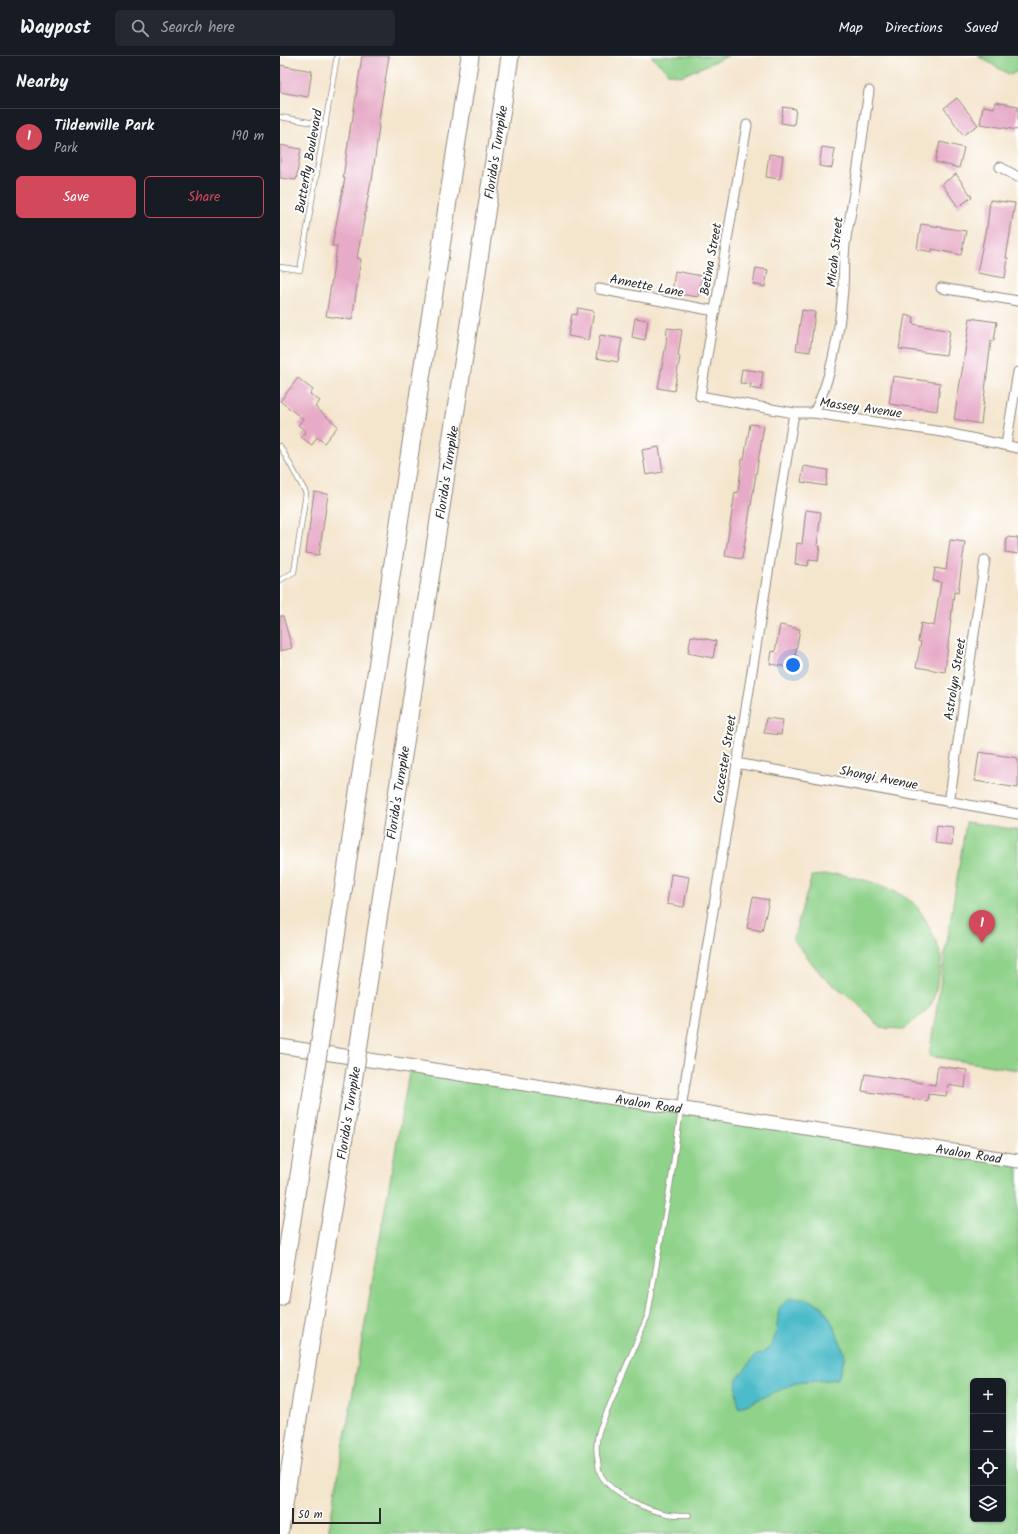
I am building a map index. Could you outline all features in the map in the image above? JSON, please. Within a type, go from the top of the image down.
[{"type":"highway","points":[[280,1297],[470,56]]},
{"type":"highway","name":"Florida's Turnpike","points":[[280,1529],[351,1095],[510,56]]},
{"type":"main road","name":"Avalon Road","points":[[280,1046],[1018,1161]]},
{"type":"street","name":"Micah Street","points":[[814,413],[822,397],[828,378],[839,322],[846,237],[869,91]]},
{"type":"street","name":"Betina Street","points":[[700,396],[747,125]]},
{"type":"street","points":[[1000,167],[1018,177]]},
{"type":"street","name":"Annette Lane","points":[[599,288],[715,311]]},
{"type":"street","points":[[941,288],[1018,301]]},
{"type":"street","points":[[1006,445],[1018,372]]},
{"type":"street","name":"Massey Avenue","points":[[700,396],[794,414],[814,413],[942,432],[1018,448]]},
{"type":"street","name":"Coscester Street","points":[[681,1108],[794,414]]},
{"type":"street","name":"Astrolyn Street","points":[[949,803],[986,560]]},
{"type":"street","name":"Shongi Avenue","points":[[736,763],[949,803],[1018,814]]},
{"type":"lane","name":"Butterfly Boulevard","points":[[280,267],[300,270],[337,56]]},
{"type":"lane","points":[[280,117],[326,125]]},
{"type":"lane","points":[[280,446],[306,493],[294,572],[280,580]]},
{"type":"lane","points":[[681,1108],[671,1180],[648,1315],[596,1438],[595,1449],[600,1473],[610,1488],[644,1506],[667,1514],[690,1515]]},
{"type":"green space","points":[[651,56],[728,56],[681,76],[668,73]]},
{"type":"green space","points":[[978,56],[1018,56],[1018,71],[1010,75]]},
{"type":"green space","points":[[966,822],[1018,830],[1018,1070],[929,1056]]},
{"type":"green space","points":[[838,874],[886,887],[904,896],[916,906],[925,919],[937,943],[941,960],[938,982],[932,1002],[925,1011],[905,1029],[880,1028],[857,1002],[823,977],[793,939],[812,876]]},
{"type":"green space","points":[[410,1067],[1018,1161],[1018,1534],[328,1534]]},
{"type":"water","points":[[789,1298],[805,1298],[822,1306],[834,1326],[845,1355],[838,1379],[796,1383],[739,1408],[736,1392],[737,1379],[755,1356],[763,1353],[771,1346],[776,1334],[779,1308]]},
{"type":"building","points":[[362,56],[389,56],[378,126],[372,181],[357,258],[361,259],[352,320],[326,316],[337,246],[332,246],[345,178],[343,178]]},
{"type":"building","points":[[280,65],[312,71],[308,97],[280,92]]},
{"type":"building","points":[[957,98],[978,125],[963,135],[944,108]]},
{"type":"building","points":[[995,102],[1018,106],[1018,130],[980,124],[983,106],[994,108]]},
{"type":"building","points":[[783,107],[796,109],[794,125],[781,123]]},
{"type":"building","points":[[940,142],[964,148],[959,168],[935,162]]},
{"type":"building","points":[[280,145],[301,149],[296,180],[280,178]]},
{"type":"building","points":[[822,147],[835,149],[832,168],[819,166]]},
{"type":"building","points":[[769,154],[783,156],[780,179],[766,177]]},
{"type":"building","points":[[956,174],[972,197],[958,207],[942,184]]},
{"type":"building","points":[[990,200],[1015,203],[1006,258],[1008,258],[1005,278],[977,273],[987,228]]},
{"type":"building","points":[[921,224],[966,231],[961,255],[932,249],[932,252],[917,249]]},
{"type":"building","points":[[756,268],[768,270],[765,287],[753,284]]},
{"type":"building","points":[[675,271],[702,276],[698,297],[672,293]]},
{"type":"building","points":[[578,308],[594,311],[589,340],[568,336],[572,314],[577,315]]},
{"type":"building","points":[[802,310],[815,312],[810,352],[796,350]]},
{"type":"building","points":[[905,315],[914,317],[913,324],[950,331],[946,355],[899,349]]},
{"type":"building","points":[[635,318],[648,320],[645,340],[632,337]]},
{"type":"building","points":[[970,318],[997,322],[994,341],[991,341],[981,424],[954,419]]},
{"type":"building","points":[[667,328],[682,330],[678,356],[680,357],[674,391],[658,388],[666,344]]},
{"type":"building","points":[[600,335],[622,339],[618,362],[596,358]]},
{"type":"building","points":[[742,369],[763,372],[761,390],[750,388],[751,384],[740,383]]},
{"type":"building","points":[[893,376],[940,383],[937,411],[889,404]]},
{"type":"building","points":[[298,378],[313,390],[310,394],[320,401],[315,407],[338,426],[324,443],[317,437],[312,445],[301,437],[306,431],[298,425],[303,419],[280,401]]},
{"type":"building","points":[[750,424],[764,426],[742,559],[725,556],[735,492],[738,493],[742,459],[744,459]]},
{"type":"building","points":[[659,447],[663,472],[646,475],[642,450]]},
{"type":"building","points":[[804,466],[828,470],[826,486],[801,482]]},
{"type":"building","points":[[314,492],[328,494],[319,555],[306,553]]},
{"type":"building","points":[[806,510],[821,512],[817,546],[820,546],[818,561],[809,560],[808,566],[795,564],[797,543],[802,544]]},
{"type":"building","points":[[1007,537],[1018,538],[1018,554],[1005,552]]},
{"type":"building","points":[[950,540],[965,542],[958,593],[954,592],[945,672],[916,667],[921,642],[918,641],[921,623],[934,626],[941,582],[933,581],[935,568],[946,570]]},
{"type":"building","points":[[280,616],[283,616],[292,648],[280,651]]},
{"type":"building","points":[[780,625],[800,629],[795,656],[797,656],[795,668],[770,664],[772,651],[775,652]]},
{"type":"building","points":[[691,636],[716,641],[713,658],[688,653]]},
{"type":"building","points":[[766,718],[783,720],[781,735],[764,733]]},
{"type":"building","points":[[979,752],[1018,758],[1018,788],[975,781]]},
{"type":"building","points":[[937,825],[954,827],[952,845],[935,843]]},
{"type":"building","points":[[671,874],[689,877],[684,907],[667,904]]},
{"type":"building","points":[[753,897],[769,900],[762,931],[747,928]]},
{"type":"building","points":[[938,1066],[967,1070],[965,1088],[948,1085],[946,1096],[928,1094],[927,1101],[862,1091],[865,1074],[935,1085]]},
{"type":"place","name":"Tildenville Park","points":[[982,943]]}]
